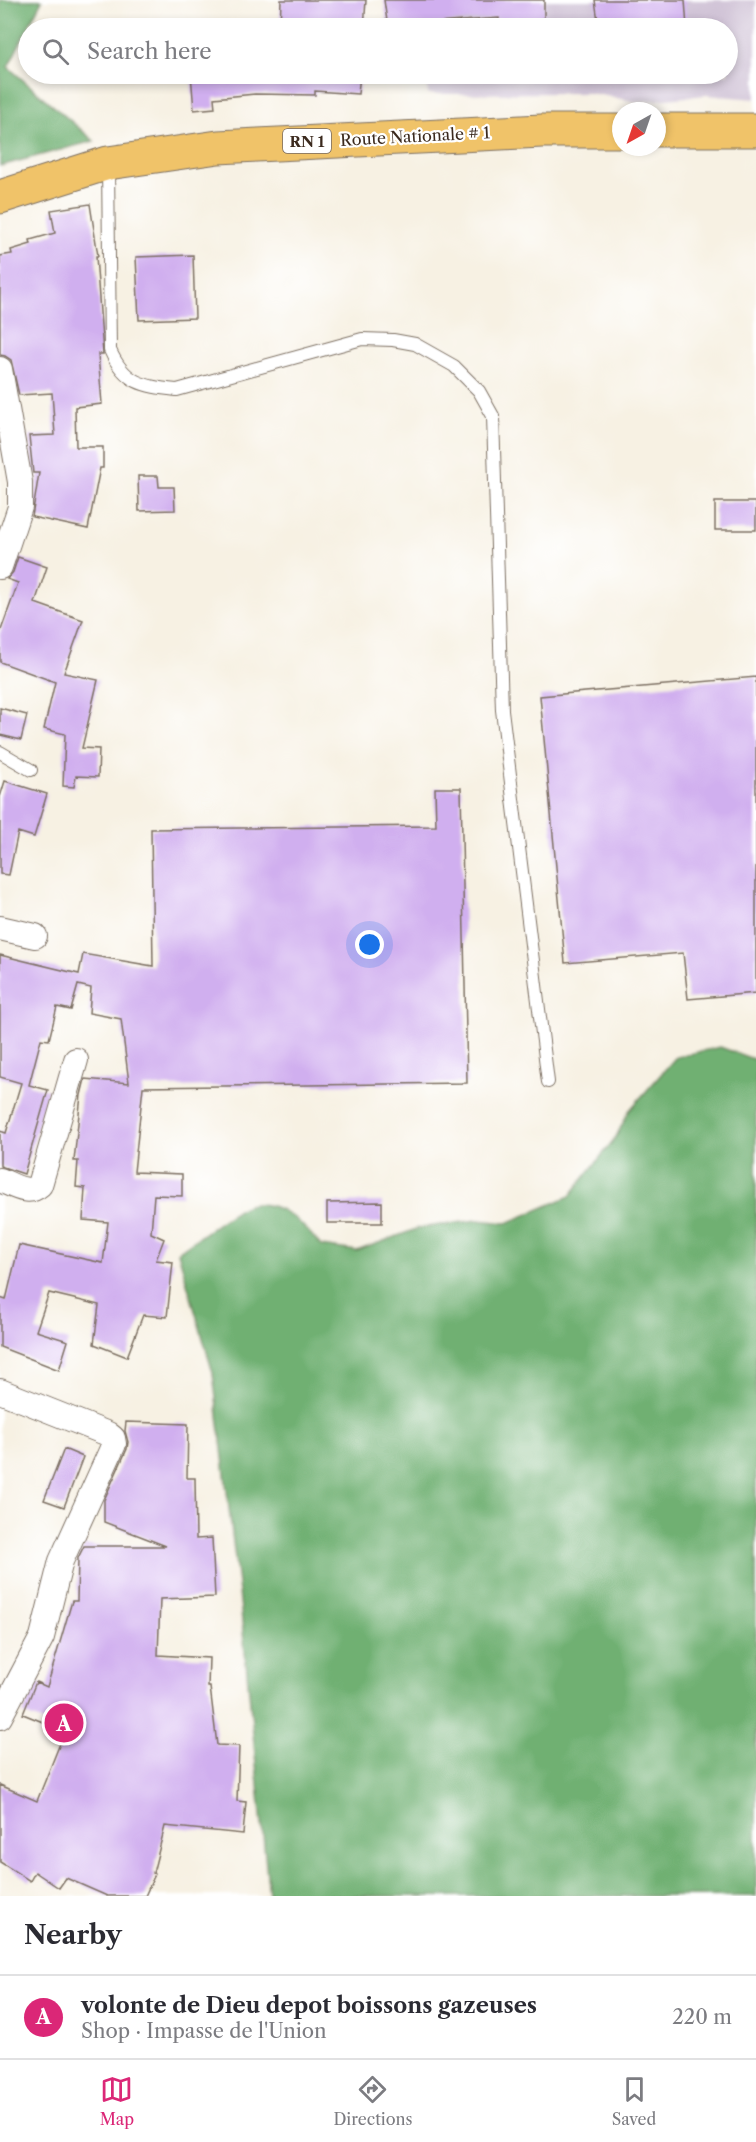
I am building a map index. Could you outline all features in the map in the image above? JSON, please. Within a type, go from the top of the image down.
[{"type":"main road","name":"Route Nationale # 1","points":[[0,197],[108,163],[218,147],[507,132],[612,130]]},
{"type":"main road","points":[[666,130],[756,130]]},
{"type":"street","points":[[0,369],[20,482],[20,507],[0,567]]},
{"type":"street","points":[[0,928],[35,936]]},
{"type":"street","points":[[0,1180],[26,1191],[33,1191],[40,1185],[76,1060]]},
{"type":"street","points":[[0,1392],[108,1434],[114,1444],[61,1562],[42,1636],[0,1717]]},
{"type":"lane","points":[[108,163],[110,350],[116,364],[128,377],[145,386],[177,390],[362,339],[393,340],[415,344],[454,366],[479,391],[493,416],[502,710],[548,1083]]},
{"type":"lane","points":[[0,752],[31,770]]},
{"type":"shaded area","points":[[414,0],[756,0],[756,99],[706,95],[637,102],[590,93],[428,94],[426,84],[738,84],[738,18],[417,18]]},
{"type":"green space","points":[[0,0],[42,0],[33,18],[18,18],[18,47],[8,67],[18,76],[18,84],[28,84],[94,141],[0,166]]},
{"type":"green space","points":[[720,1047],[756,1060],[756,1896],[269,1896],[240,1601],[213,1373],[178,1252],[248,1205],[271,1206],[290,1215],[307,1229],[321,1246],[357,1251],[419,1228],[478,1220],[507,1223],[570,1196],[616,1137],[629,1111],[676,1057]]},
{"type":"building","points":[[281,0],[366,0],[365,18],[280,18]]},
{"type":"building","points":[[384,0],[544,0],[544,18],[387,18]]},
{"type":"building","points":[[595,0],[685,0],[686,18],[598,18]]},
{"type":"building","points":[[192,84],[359,84],[358,94],[315,91],[315,95],[255,94],[214,98],[215,108],[194,110]]},
{"type":"building","points":[[90,204],[98,256],[96,256],[103,354],[98,354],[102,404],[75,407],[76,447],[103,447],[103,468],[100,468],[88,529],[32,517],[39,473],[33,473],[29,436],[55,435],[52,393],[19,395],[11,360],[0,355],[0,256],[12,254],[11,250],[31,244],[30,240],[55,233],[51,210]]},
{"type":"building","points":[[193,255],[195,318],[139,320],[136,257]]},
{"type":"building","points":[[138,476],[158,476],[159,487],[174,487],[175,510],[139,511]]},
{"type":"building","points":[[715,502],[756,502],[756,530],[715,530]]},
{"type":"building","points":[[18,557],[47,567],[35,603],[83,620],[64,673],[98,680],[82,748],[99,749],[98,777],[76,776],[74,787],[63,786],[65,734],[44,729],[55,682],[0,662],[0,633],[18,583],[7,579],[13,572]]},
{"type":"building","points":[[756,677],[756,993],[688,999],[683,953],[565,963],[540,696]]},
{"type":"building","points":[[0,708],[27,715],[21,740],[0,735]]},
{"type":"building","points":[[5,781],[47,794],[34,837],[18,832],[9,875],[0,874],[0,797]]},
{"type":"building","points":[[435,788],[461,788],[467,1083],[143,1087],[134,1172],[182,1174],[182,1196],[154,1195],[151,1233],[164,1239],[156,1260],[173,1262],[167,1317],[143,1315],[127,1357],[94,1344],[99,1305],[49,1293],[36,1331],[68,1341],[59,1370],[0,1347],[0,1298],[6,1300],[19,1245],[103,1263],[108,1222],[83,1220],[85,1188],[76,1187],[78,1161],[74,1161],[81,1095],[85,1079],[129,1083],[121,1019],[89,1013],[91,988],[78,985],[71,1010],[57,1007],[49,1040],[41,1039],[29,1085],[48,1090],[24,1174],[0,1166],[0,1131],[6,1133],[21,1083],[0,1077],[0,955],[79,974],[83,954],[153,966],[151,829],[436,826]]},
{"type":"building","points":[[382,1202],[382,1223],[327,1223],[327,1203]]},
{"type":"building","points":[[126,1422],[188,1424],[187,1478],[195,1478],[196,1539],[212,1538],[215,1597],[160,1599],[158,1655],[209,1658],[208,1687],[210,1687],[217,1745],[239,1746],[237,1801],[246,1802],[243,1834],[165,1826],[153,1873],[155,1874],[145,1896],[107,1896],[66,1878],[59,1888],[35,1872],[30,1881],[0,1862],[0,1785],[37,1801],[65,1731],[23,1714],[36,1682],[47,1687],[72,1601],[77,1601],[78,1558],[84,1546],[166,1546],[104,1522],[104,1500],[127,1449]]},
{"type":"building","points":[[64,1449],[83,1457],[64,1507],[44,1500]]},
{"type":"place","name":"volonte de Dieu depot boissons gazeuses","points":[[64,1723]]}]
